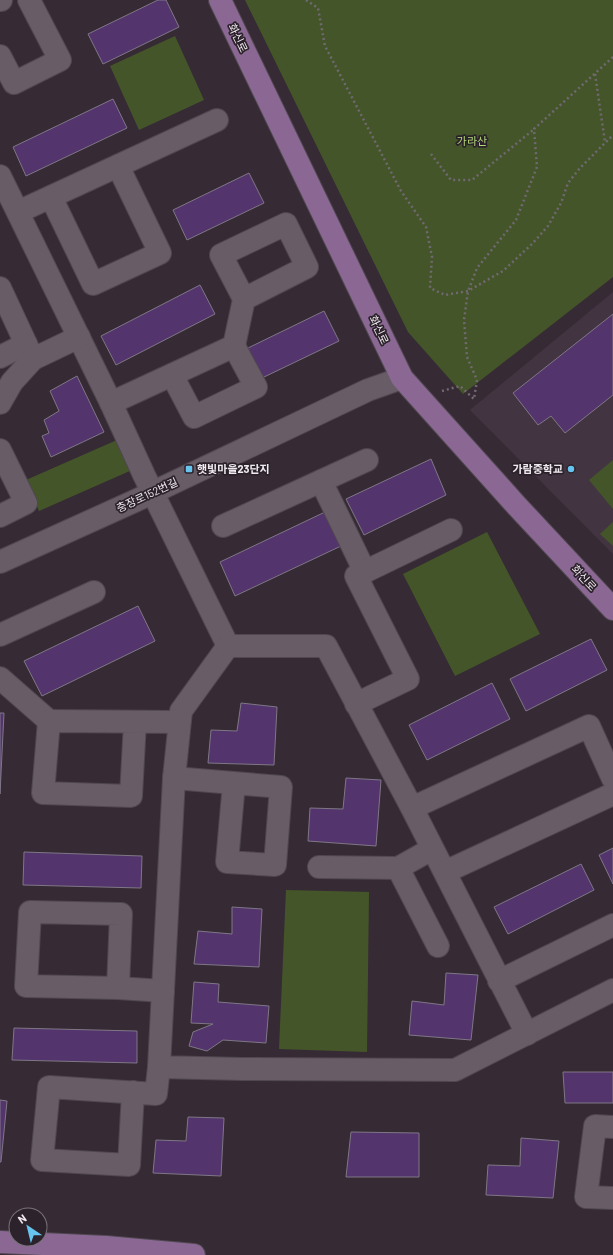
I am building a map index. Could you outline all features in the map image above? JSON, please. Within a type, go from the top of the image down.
[{"type":"main road","name":"화신로","points":[[220,0],[402,378],[516,505],[613,609]]},
{"type":"main road","points":[[0,1242],[106,1247],[194,1255]]},
{"type":"street","points":[[0,56],[14,83],[60,60],[29,0]]},
{"type":"street","points":[[18,212],[217,120]]},
{"type":"street","points":[[51,197],[93,284],[119,273],[160,253],[118,166]]},
{"type":"street","points":[[0,176],[228,646]]},
{"type":"street","points":[[0,288],[30,352]]},
{"type":"street","points":[[172,375],[194,417],[256,387],[234,346],[244,299]]},
{"type":"street","points":[[0,357],[30,352],[79,337]]},
{"type":"street","points":[[111,403],[234,346]]},
{"type":"street","points":[[0,404],[30,352]]},
{"type":"street","name":"충장로152번길","points":[[0,562],[153,492],[368,390],[402,378]]},
{"type":"street","points":[[0,450],[26,504],[0,516]]},
{"type":"street","points":[[223,526],[366,460]]},
{"type":"street","points":[[321,481],[365,572]]},
{"type":"street","points":[[356,704],[408,679],[356,576],[451,530]]},
{"type":"street","points":[[0,635],[94,592]]},
{"type":"street","points":[[228,646],[326,646],[412,808],[527,1034]]},
{"type":"street","points":[[133,1092],[129,1165],[42,1160],[49,1088],[133,1092],[156,1094],[159,1067],[174,778],[179,722],[181,711],[228,646]]},
{"type":"street","points":[[0,678],[49,721],[179,722]]},
{"type":"street","points":[[49,721],[43,793],[131,796],[135,722]]},
{"type":"street","points":[[412,808],[589,726],[613,779]]},
{"type":"street","points":[[174,778],[234,783]]},
{"type":"street","points":[[445,872],[613,794]]},
{"type":"street","points":[[319,867],[398,868],[432,849]]},
{"type":"street","points":[[398,868],[438,946]]},
{"type":"street","points":[[118,988],[121,914],[30,912],[26,986],[118,988],[163,991]]},
{"type":"street","points":[[499,981],[613,924]]},
{"type":"street","points":[[159,1067],[455,1070],[613,990]]},
{"type":"street","points":[[613,1127],[595,1126],[586,1197],[613,1198]]},
{"type":"street","points":[[106,1247],[136,1255]]},
{"type":"path","points":[[306,0],[318,8],[325,46],[401,191],[426,227],[432,257],[430,288],[445,295],[468,292],[503,271],[532,244],[548,226],[561,203],[568,183],[580,168],[613,135]]},
{"type":"path","points":[[431,154],[451,180],[472,180],[534,129],[613,57]]},
{"type":"path","points":[[594,74],[605,143]]},
{"type":"path","points":[[441,391],[460,386],[474,399],[477,380],[467,358],[464,320],[468,292],[477,268],[516,220],[537,167],[534,129]]},
{"type":"shaded area","name":"가람중학교","points":[[613,292],[613,554],[470,410]]},
{"type":"green space","name":"가라산","points":[[245,0],[613,0],[613,277],[463,394],[408,332]]},
{"type":"green space","points":[[175,36],[204,100],[139,130],[110,66]]},
{"type":"green space","points":[[117,440],[132,470],[39,511],[26,480]]},
{"type":"green space","points":[[613,460],[613,509],[589,480]]},
{"type":"green space","points":[[613,522],[613,546],[600,534]]},
{"type":"green space","points":[[487,532],[540,634],[455,676],[403,574]]},
{"type":"green space","points":[[286,890],[369,892],[367,1052],[279,1049]]},
{"type":"building","points":[[158,0],[166,0],[179,27],[103,64],[88,34]]},
{"type":"building","points":[[113,99],[127,128],[26,176],[13,147]]},
{"type":"building","points":[[249,173],[264,203],[187,240],[173,210]]},
{"type":"building","points":[[200,285],[215,314],[116,365],[101,336]]},
{"type":"building","points":[[324,311],[339,341],[262,378],[248,348]]},
{"type":"building","points":[[613,314],[613,395],[565,433],[551,416],[538,425],[513,393]]},
{"type":"building","points":[[77,376],[104,432],[51,457],[42,436],[49,433],[44,420],[59,411],[50,391]]},
{"type":"building","points":[[431,459],[446,495],[364,535],[346,499]]},
{"type":"building","points":[[325,512],[341,546],[235,596],[220,562]]},
{"type":"building","points":[[138,606],[155,641],[42,696],[24,661]]},
{"type":"building","points":[[591,639],[607,670],[526,711],[510,679]]},
{"type":"building","points":[[492,683],[510,719],[427,760],[409,725]]},
{"type":"building","points":[[241,703],[277,707],[274,765],[208,763],[211,730],[237,731]]},
{"type":"building","points":[[0,713],[4,713],[0,794]]},
{"type":"building","points":[[346,778],[381,780],[376,846],[308,841],[310,808],[343,809]]},
{"type":"building","points":[[613,848],[613,884],[599,855]]},
{"type":"building","points":[[24,852],[142,856],[141,888],[23,885]]},
{"type":"building","points":[[581,864],[594,890],[508,934],[494,907]]},
{"type":"building","points":[[232,907],[262,909],[259,967],[194,964],[198,931],[232,934]]},
{"type":"building","points":[[446,973],[478,975],[471,1040],[409,1035],[412,1001],[444,1005]]},
{"type":"building","points":[[194,982],[219,984],[218,1002],[269,1006],[266,1043],[223,1040],[207,1051],[189,1046],[193,1032],[213,1024],[191,1023]]},
{"type":"building","points":[[14,1028],[137,1031],[137,1063],[12,1060]]},
{"type":"building","points":[[563,1072],[613,1072],[613,1103],[565,1103]]},
{"type":"building","points":[[0,1100],[7,1101],[1,1162],[0,1162]]},
{"type":"building","points":[[188,1117],[224,1118],[221,1176],[153,1173],[156,1140],[186,1141]]},
{"type":"building","points":[[351,1132],[419,1133],[419,1177],[346,1177]]},
{"type":"building","points":[[521,1138],[559,1141],[553,1198],[486,1195],[488,1165],[520,1166]]},
{"type":"place","name":"햇빛마을23단지","points":[[189,469]]},
{"type":"place","name":"가람중학교","points":[[571,469]]}]
